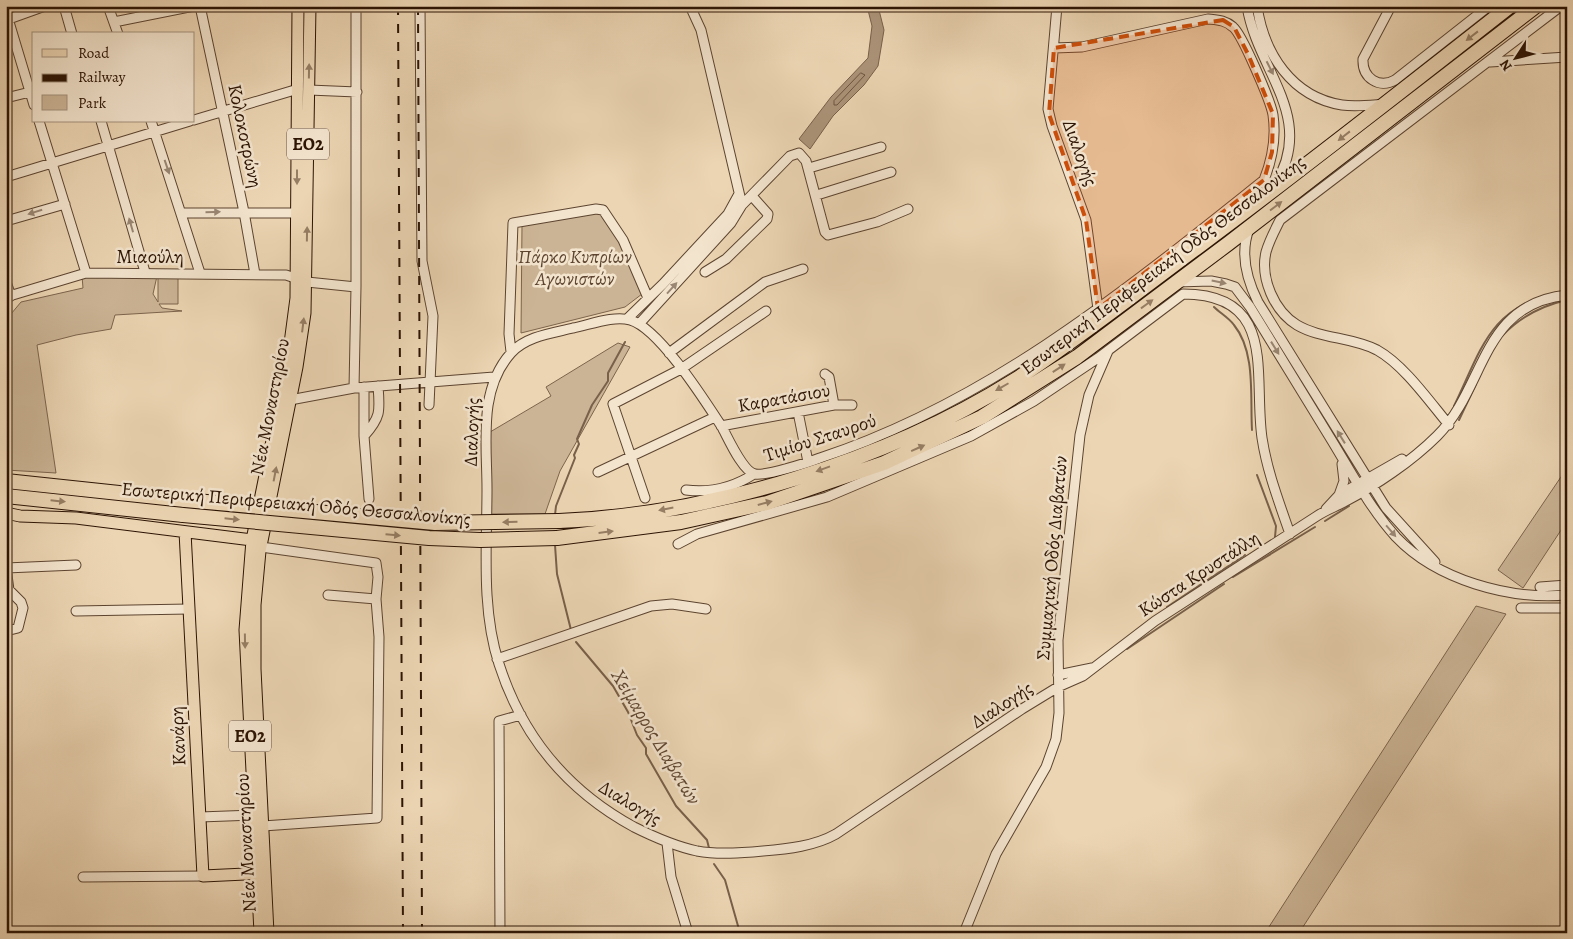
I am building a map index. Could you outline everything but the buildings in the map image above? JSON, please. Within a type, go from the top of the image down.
[{"type":"highway","name":"Εσωτερική Περιφερειακή Οδός Θεσσαλονίκης","points":[[6,481],[185,500],[435,522],[559,521],[657,511],[731,496],[812,473],[880,448],[933,424],[1014,380],[1084,332],[1270,194],[1510,6]]},
{"type":"highway","name":"Εσωτερική Περιφερειακή Οδός Θεσσαλονίκης","points":[[6,496],[428,538],[480,540],[557,538],[681,522],[725,513],[794,494],[884,463],[982,417],[1029,388],[1077,356],[1177,282],[1536,6]]},
{"type":"main road","name":"Νέα Μοναστηρίου","points":[[260,933],[263,826],[255,633],[257,544],[290,400],[302,332],[303,90],[298,6]]},
{"type":"main road","name":"Νέα Μοναστηρίου","points":[[268,933],[254,815],[245,630],[257,544],[302,281],[297,213],[303,90],[310,6]]},
{"type":"main road","points":[[6,513],[185,532],[257,544]]},
{"type":"main road","name":"Κανάρη","points":[[185,532],[203,876]]},
{"type":"main road","points":[[203,876],[261,874]]},
{"type":"street","points":[[32,98],[30,82],[7,17],[45,6]]},
{"type":"street","points":[[64,6],[71,32]]},
{"type":"street","points":[[108,6],[117,32]]},
{"type":"street","points":[[114,22],[194,6]]},
{"type":"street","name":"Κολοκοτρώνη","points":[[200,6],[244,212],[255,274]]},
{"type":"street","points":[[354,388],[356,6]]},
{"type":"street","points":[[420,6],[421,246],[423,271],[432,316],[429,405]]},
{"type":"street","points":[[690,6],[701,30],[742,205]]},
{"type":"street","name":"Διαλογής","points":[[1057,6],[1048,95],[1049,114],[1086,220],[1098,309]]},
{"type":"street","points":[[1247,6],[1249,22],[1281,91],[1287,110],[1290,144],[1280,176],[1270,194]]},
{"type":"street","points":[[1257,6],[1269,48],[1282,71],[1294,83],[1308,93],[1331,102],[1354,106],[1385,104]]},
{"type":"street","points":[[1391,6],[1363,59],[1364,71],[1368,77],[1378,83],[1390,82],[1399,76],[1489,6]]},
{"type":"street","points":[[1449,424],[1401,371],[1377,350],[1344,338],[1314,332],[1297,325],[1285,315],[1272,297],[1264,270],[1266,252],[1280,220],[1451,88],[1490,62],[1561,6]]},
{"type":"street","name":"Τιμίου Σταυρού","points":[[626,319],[638,324],[669,353],[715,417],[746,468],[754,474],[808,462],[899,428],[947,405],[1007,371],[1098,309],[1264,180],[1272,152],[1273,114],[1248,54],[1234,27],[1223,20],[1208,19],[1082,46],[1054,48]]},
{"type":"street","points":[[1502,52],[1502,58],[1506,62]]},
{"type":"street","points":[[1490,62],[1567,57]]},
{"type":"street","points":[[195,120],[303,90],[357,92]]},
{"type":"street","points":[[6,98],[30,92]]},
{"type":"street","points":[[39,122],[86,273]]},
{"type":"street","points":[[101,122],[145,272]]},
{"type":"street","points":[[151,122],[200,273]]},
{"type":"street","points":[[6,177],[189,122]]},
{"type":"street","points":[[809,168],[880,147]]},
{"type":"street","points":[[638,324],[731,222],[742,205],[795,153],[803,156],[809,168],[825,232],[828,236],[877,222],[908,209]]},
{"type":"street","points":[[816,195],[891,172]]},
{"type":"street","points":[[290,400],[354,388],[494,377],[511,352],[526,342],[553,333],[626,319],[728,214],[740,194]]},
{"type":"street","points":[[705,272],[726,259],[767,219],[768,214],[752,196]]},
{"type":"street","points":[[6,221],[65,204]]},
{"type":"street","points":[[511,352],[513,223],[603,210],[623,240],[648,298]]},
{"type":"street","points":[[182,213],[297,213]]},
{"type":"street","points":[[1250,226],[1244,255],[1253,293],[1394,520],[1438,566]]},
{"type":"street","points":[[669,353],[765,282],[803,269]]},
{"type":"street","name":"Μιαούλη","points":[[8,296],[86,273],[145,272],[284,275],[302,281],[356,287]]},
{"type":"street","points":[[1177,282],[1211,280],[1235,287],[1250,307],[1360,487],[1396,537],[1418,556],[1479,586],[1518,594],[1567,595]]},
{"type":"street","points":[[6,282],[8,296]]},
{"type":"street","points":[[678,544],[698,534],[828,497],[953,444],[1034,401],[1184,294],[1210,295],[1236,308],[1245,317],[1252,330],[1258,349],[1262,435],[1266,463],[1290,534]]},
{"type":"street","name":"Κώστα Κρυστάλλη","points":[[1058,687],[1067,685],[1093,668],[1156,621],[1418,451],[1449,424],[1462,404],[1481,361],[1503,327],[1521,312],[1538,302],[1567,295]]},
{"type":"street","points":[[645,498],[614,404],[681,369],[766,312]]},
{"type":"street","name":"Συμμαχική Οδός Διαβατών","points":[[964,933],[996,854],[1051,756],[1057,732],[1059,634],[1080,435],[1089,395],[1108,349]]},
{"type":"street","points":[[825,374],[829,377],[834,405]]},
{"type":"street","name":"Διαλογής","points":[[494,377],[489,393],[487,412],[487,560],[490,622],[497,659],[520,715],[551,760],[582,793],[622,820],[667,843],[698,851],[733,853],[771,851],[827,839],[1058,687]]},
{"type":"street","points":[[364,436],[379,416],[378,386]]},
{"type":"street","points":[[364,387],[364,436],[370,498]]},
{"type":"street","name":"Καρατάσιου","points":[[721,426],[834,405],[852,405]]},
{"type":"street","points":[[798,412],[808,462]]},
{"type":"street","name":"Καρατάσιου","points":[[598,472],[715,417]]},
{"type":"street","points":[[1334,443],[1345,473],[1343,487],[1339,495]]},
{"type":"street","points":[[686,490],[710,491],[740,482],[754,474]]},
{"type":"street","name":"Κώστα Κρυστάλλη","points":[[1325,511],[1339,495],[1360,487]]},
{"type":"street","points":[[257,544],[376,563],[378,577],[376,599],[379,637],[377,818],[263,826]]},
{"type":"street","points":[[6,630],[18,628],[24,608],[21,602],[9,590],[6,568],[76,565]]},
{"type":"street","points":[[1540,587],[1567,585]]},
{"type":"street","points":[[328,595],[376,599]]},
{"type":"street","points":[[497,659],[651,606],[672,604],[706,609]]},
{"type":"street","points":[[1521,608],[1567,608]]},
{"type":"street","points":[[76,612],[189,609]]},
{"type":"street","name":"Κώστα Κρυστάλλη","points":[[1058,675],[1093,668]]},
{"type":"street","points":[[500,933],[499,722],[520,715]]},
{"type":"street","points":[[200,817],[254,815]]},
{"type":"street","points":[[667,843],[671,877],[688,933]]},
{"type":"street","points":[[82,877],[203,876]]},
{"type":"highlighted area","points":[[1223,20],[1234,27],[1248,54],[1273,114],[1272,152],[1264,180],[1098,309],[1086,220],[1049,114],[1054,48]]},
{"type":"green space","name":"Πάρκο Κυπρίων Αγωνιστών","points":[[603,212],[626,249],[642,294],[625,307],[521,333],[522,225]]},
{"type":"green space","points":[[82,276],[157,276],[153,294],[158,302],[158,278],[178,278],[178,304],[159,304],[162,308],[182,311],[115,315],[111,329],[76,335],[37,345],[56,473],[6,470],[6,315],[11,314],[21,302],[83,288]]},
{"type":"green space","points":[[618,343],[630,347],[560,471],[545,514],[487,514],[485,435],[551,396],[546,387]]},
{"type":"green space","points":[[1567,468],[1567,521],[1523,588],[1498,570]]},
{"type":"green space","points":[[1476,606],[1506,614],[1299,933],[1265,933]]},
{"type":"water","points":[[867,6],[878,6],[884,30],[878,66],[864,85],[833,116],[810,149],[799,139],[831,97],[868,58],[872,26]]},
{"type":"waterway","points":[[1454,406],[1481,350],[1490,334],[1502,320],[1516,308],[1535,299],[1558,293]]},
{"type":"waterway","points":[[1502,336],[1531,313],[1548,305],[1567,300]]},
{"type":"waterway","points":[[1214,307],[1234,325],[1246,348],[1249,361],[1252,430]]},
{"type":"waterway","name":"Χείμαρρος Διαβατών","points":[[555,515],[556,506],[575,458],[574,455],[579,444],[577,439],[592,405],[608,381],[608,373],[625,342]]},
{"type":"waterway","points":[[1459,420],[1476,384]]},
{"type":"waterway","points":[[1257,475],[1276,526],[1275,537]]},
{"type":"waterway","points":[[1325,521],[1349,506]]},
{"type":"waterway","points":[[1233,577],[1315,527]]},
{"type":"waterway","name":"Χείμαρρος Διαβατών","points":[[555,545],[557,574],[571,630]]},
{"type":"waterway","points":[[1167,607],[1245,555]]},
{"type":"waterway","points":[[1127,649],[1224,584]]},
{"type":"waterway","name":"Χείμαρρος Διαβατών","points":[[576,642],[613,686],[628,712],[637,735],[646,748],[646,754],[676,806],[707,840],[709,848]]},
{"type":"waterway","name":"Χείμαρρος Διαβατών","points":[[714,864],[725,880],[740,933]]},
{"type":"railway","points":[[398,6],[403,933]]},
{"type":"railway","points":[[418,6],[422,933]]}]
